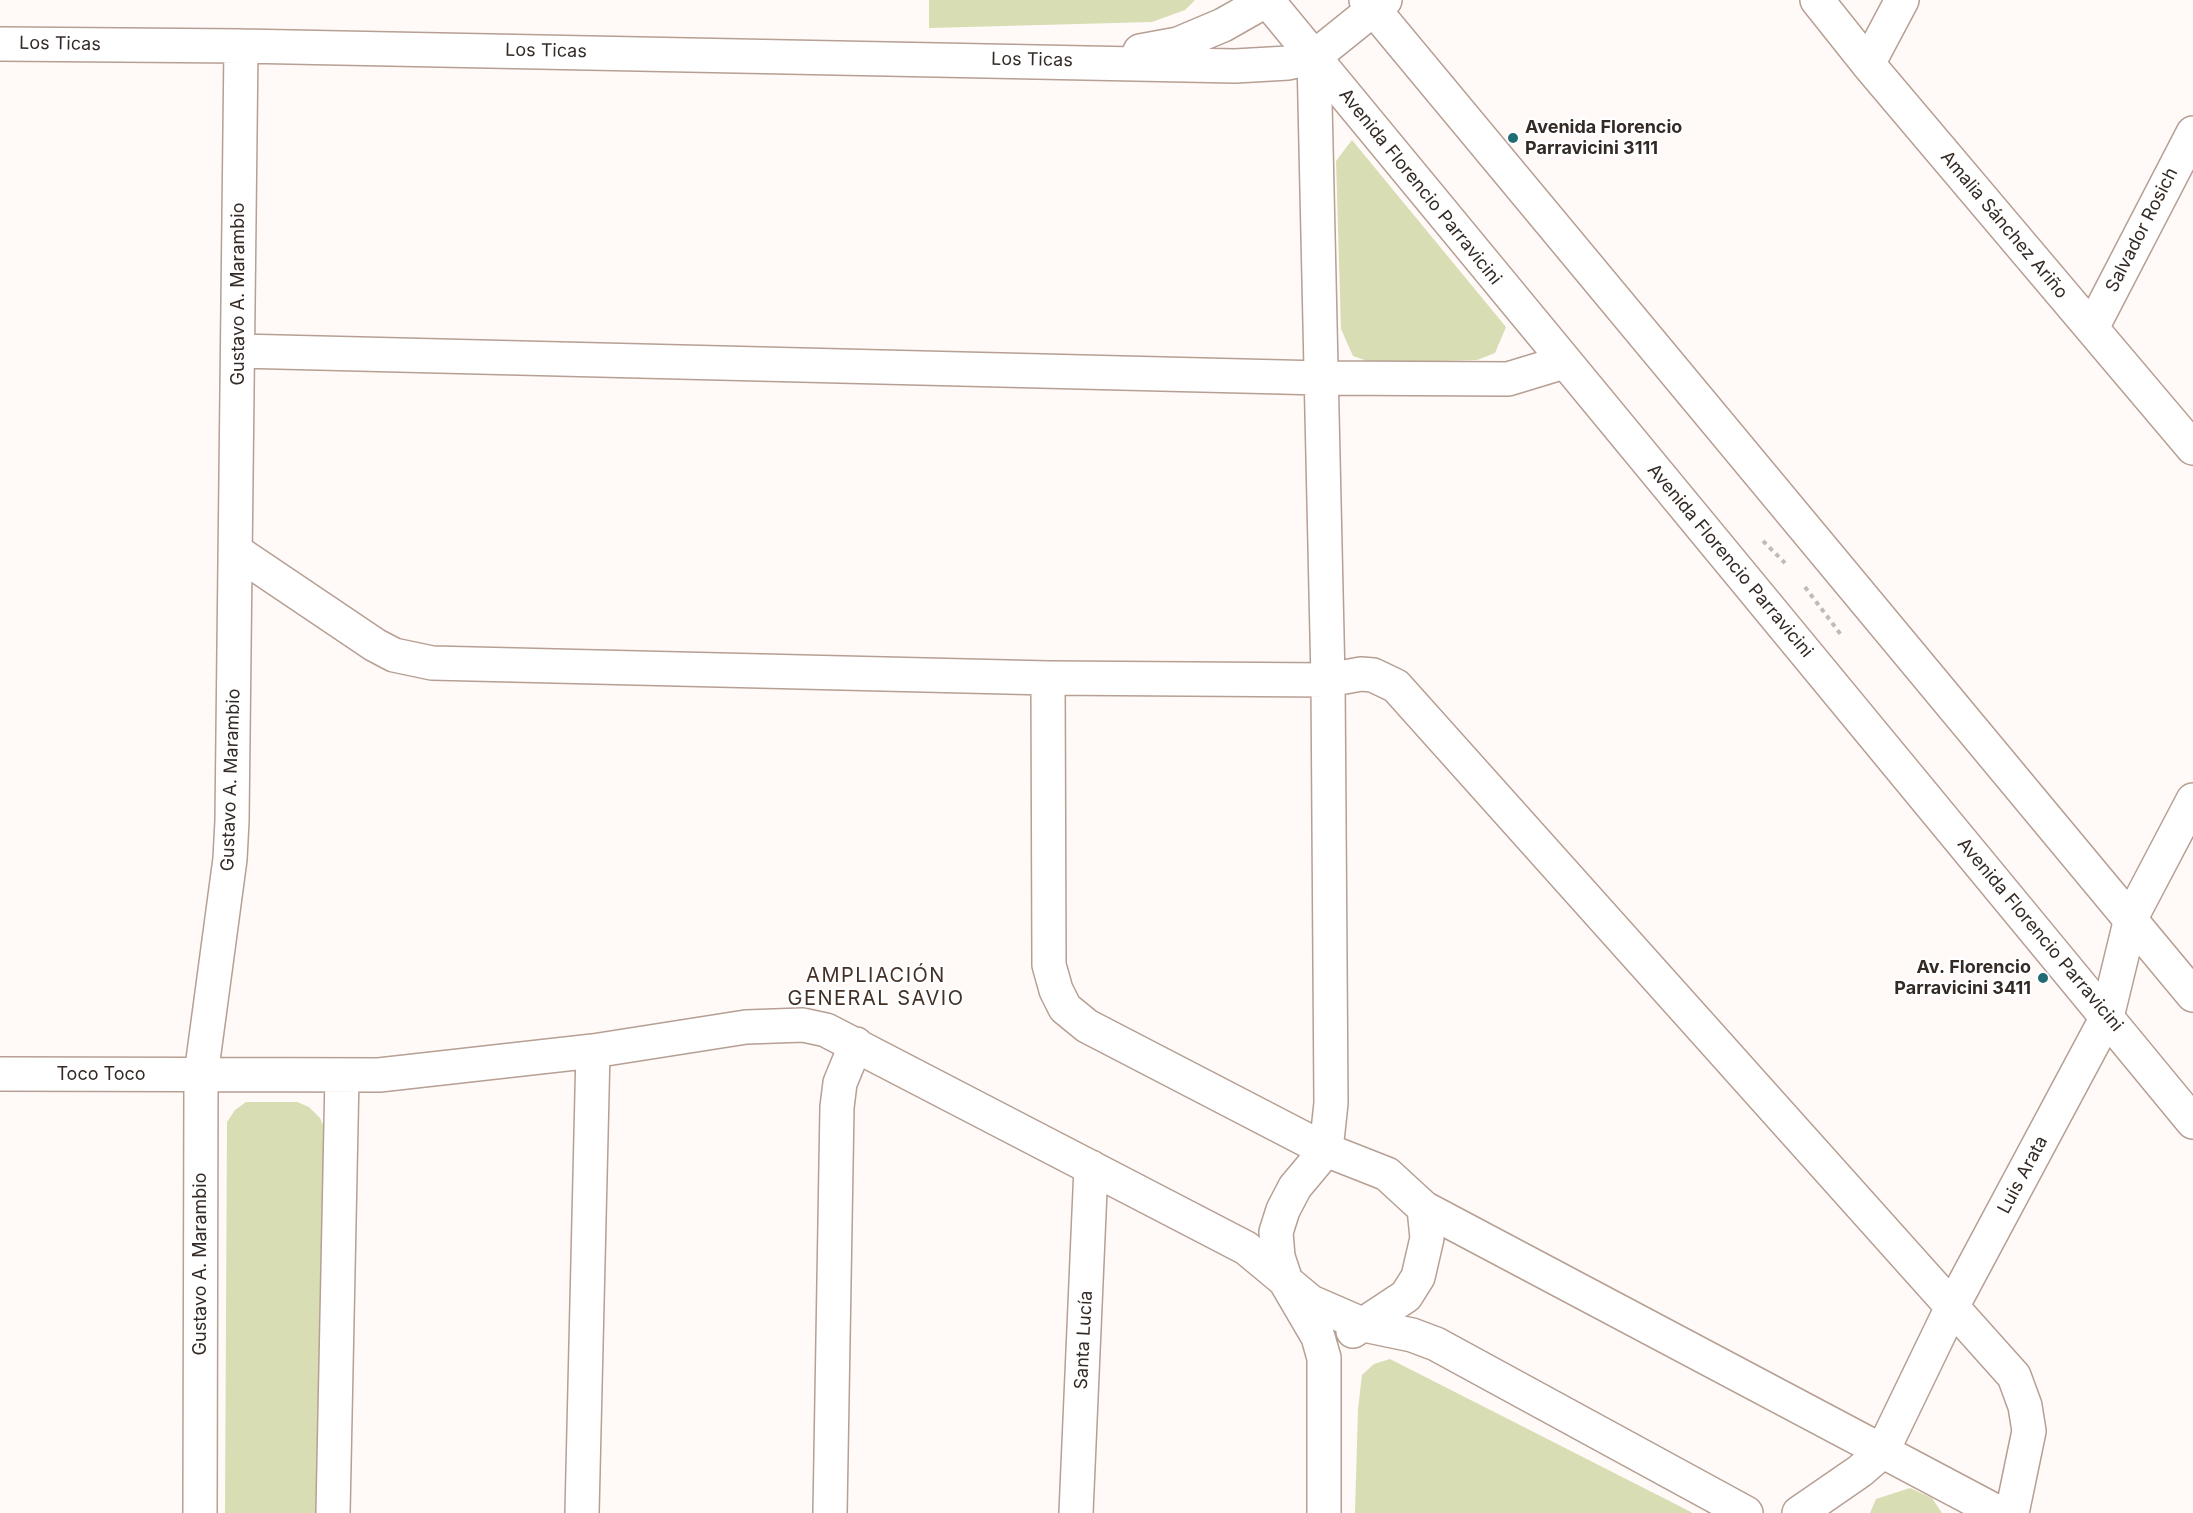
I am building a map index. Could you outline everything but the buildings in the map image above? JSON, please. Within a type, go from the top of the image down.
[{"type":"street","name":"Avenida Florencio Parravicini","points":[[1267,0],[2193,1122]]},
{"type":"street","name":"Los Ticas","points":[[1092,61],[1178,44],[1223,25],[1267,0]]},
{"type":"street","name":"Amalia Sánchez Ariño","points":[[1817,0],[1868,64],[2193,448]]},
{"type":"street","points":[[1868,64],[1902,0]]},
{"type":"street","points":[[1324,1513],[1324,1358],[1318,1337],[1287,1284],[1278,1257],[1276,1232],[1283,1210],[1295,1187],[1326,1150],[1331,1103],[1328,680],[1314,57],[1375,3],[2193,995]]},
{"type":"street","name":"Los Ticas","points":[[0,44],[1092,61],[1235,66],[1288,63],[1314,57]]},
{"type":"street","name":"Gustavo A. Marambio","points":[[200,1513],[201,1075],[230,859],[237,552],[241,46]]},
{"type":"street","name":"Salvador Rosich","points":[[2092,328],[2193,133]]},
{"type":"street","points":[[239,351],[1322,378],[1508,379],[1564,362]]},
{"type":"street","points":[[237,552],[375,645],[394,655],[432,663],[1048,678],[1328,680],[1373,675],[1396,686],[1953,1305],[2014,1376],[2025,1406],[2029,1431],[2012,1513]]},
{"type":"street","points":[[1048,678],[1049,964],[1056,990],[1065,1008],[1087,1026],[1326,1150],[1387,1174],[1424,1208],[1999,1513]]},
{"type":"street","name":"Luis Arata","points":[[1799,1513],[1860,1471],[1882,1452],[1953,1305],[2108,1017],[2131,918],[2193,800]]},
{"type":"street","name":"Toco Toco","points":[[0,1074],[379,1075],[593,1051],[696,1034],[768,1026],[803,1025],[826,1030],[856,1044],[1246,1248],[1287,1284]]},
{"type":"street","points":[[830,1513],[837,1107],[840,1083],[856,1044]]},
{"type":"street","points":[[582,1513],[593,1051]]},
{"type":"street","points":[[333,1513],[342,1076]]},
{"type":"street","name":"Santa Lucía","points":[[1076,1513],[1091,1167]]},
{"type":"street","points":[[1324,1358],[1333,1344],[1406,1296],[1418,1277],[1427,1238],[1424,1208]]},
{"type":"street","points":[[1287,1284],[1311,1302],[1364,1324],[1412,1335],[1436,1344],[1746,1513]]},
{"type":"green space","points":[[929,0],[1195,0],[1185,10],[1152,22],[929,28]]},
{"type":"green space","points":[[1352,140],[1506,327],[1495,353],[1477,360],[1373,363],[1353,356],[1341,329],[1336,161]]},
{"type":"green space","points":[[246,1102],[297,1102],[309,1107],[320,1118],[326,1131],[316,1513],[225,1513],[227,1122],[235,1110]]},
{"type":"green space","points":[[1390,1359],[1692,1513],[1355,1513],[1358,1409],[1362,1375],[1374,1364]]},
{"type":"green space","points":[[1910,1488],[1932,1498],[1942,1513],[1870,1513],[1876,1499]]},
{"type":"place","name":"Avenida Florencio Parravicini 3111","points":[[1513,138]]},
{"type":"place","name":"Av. Florencio Parravicini 3411","points":[[2043,978]]},
{"type":"district","name":"AMPLIACIÓN GENERAL SAVIO","points":[[876,988]]}]
